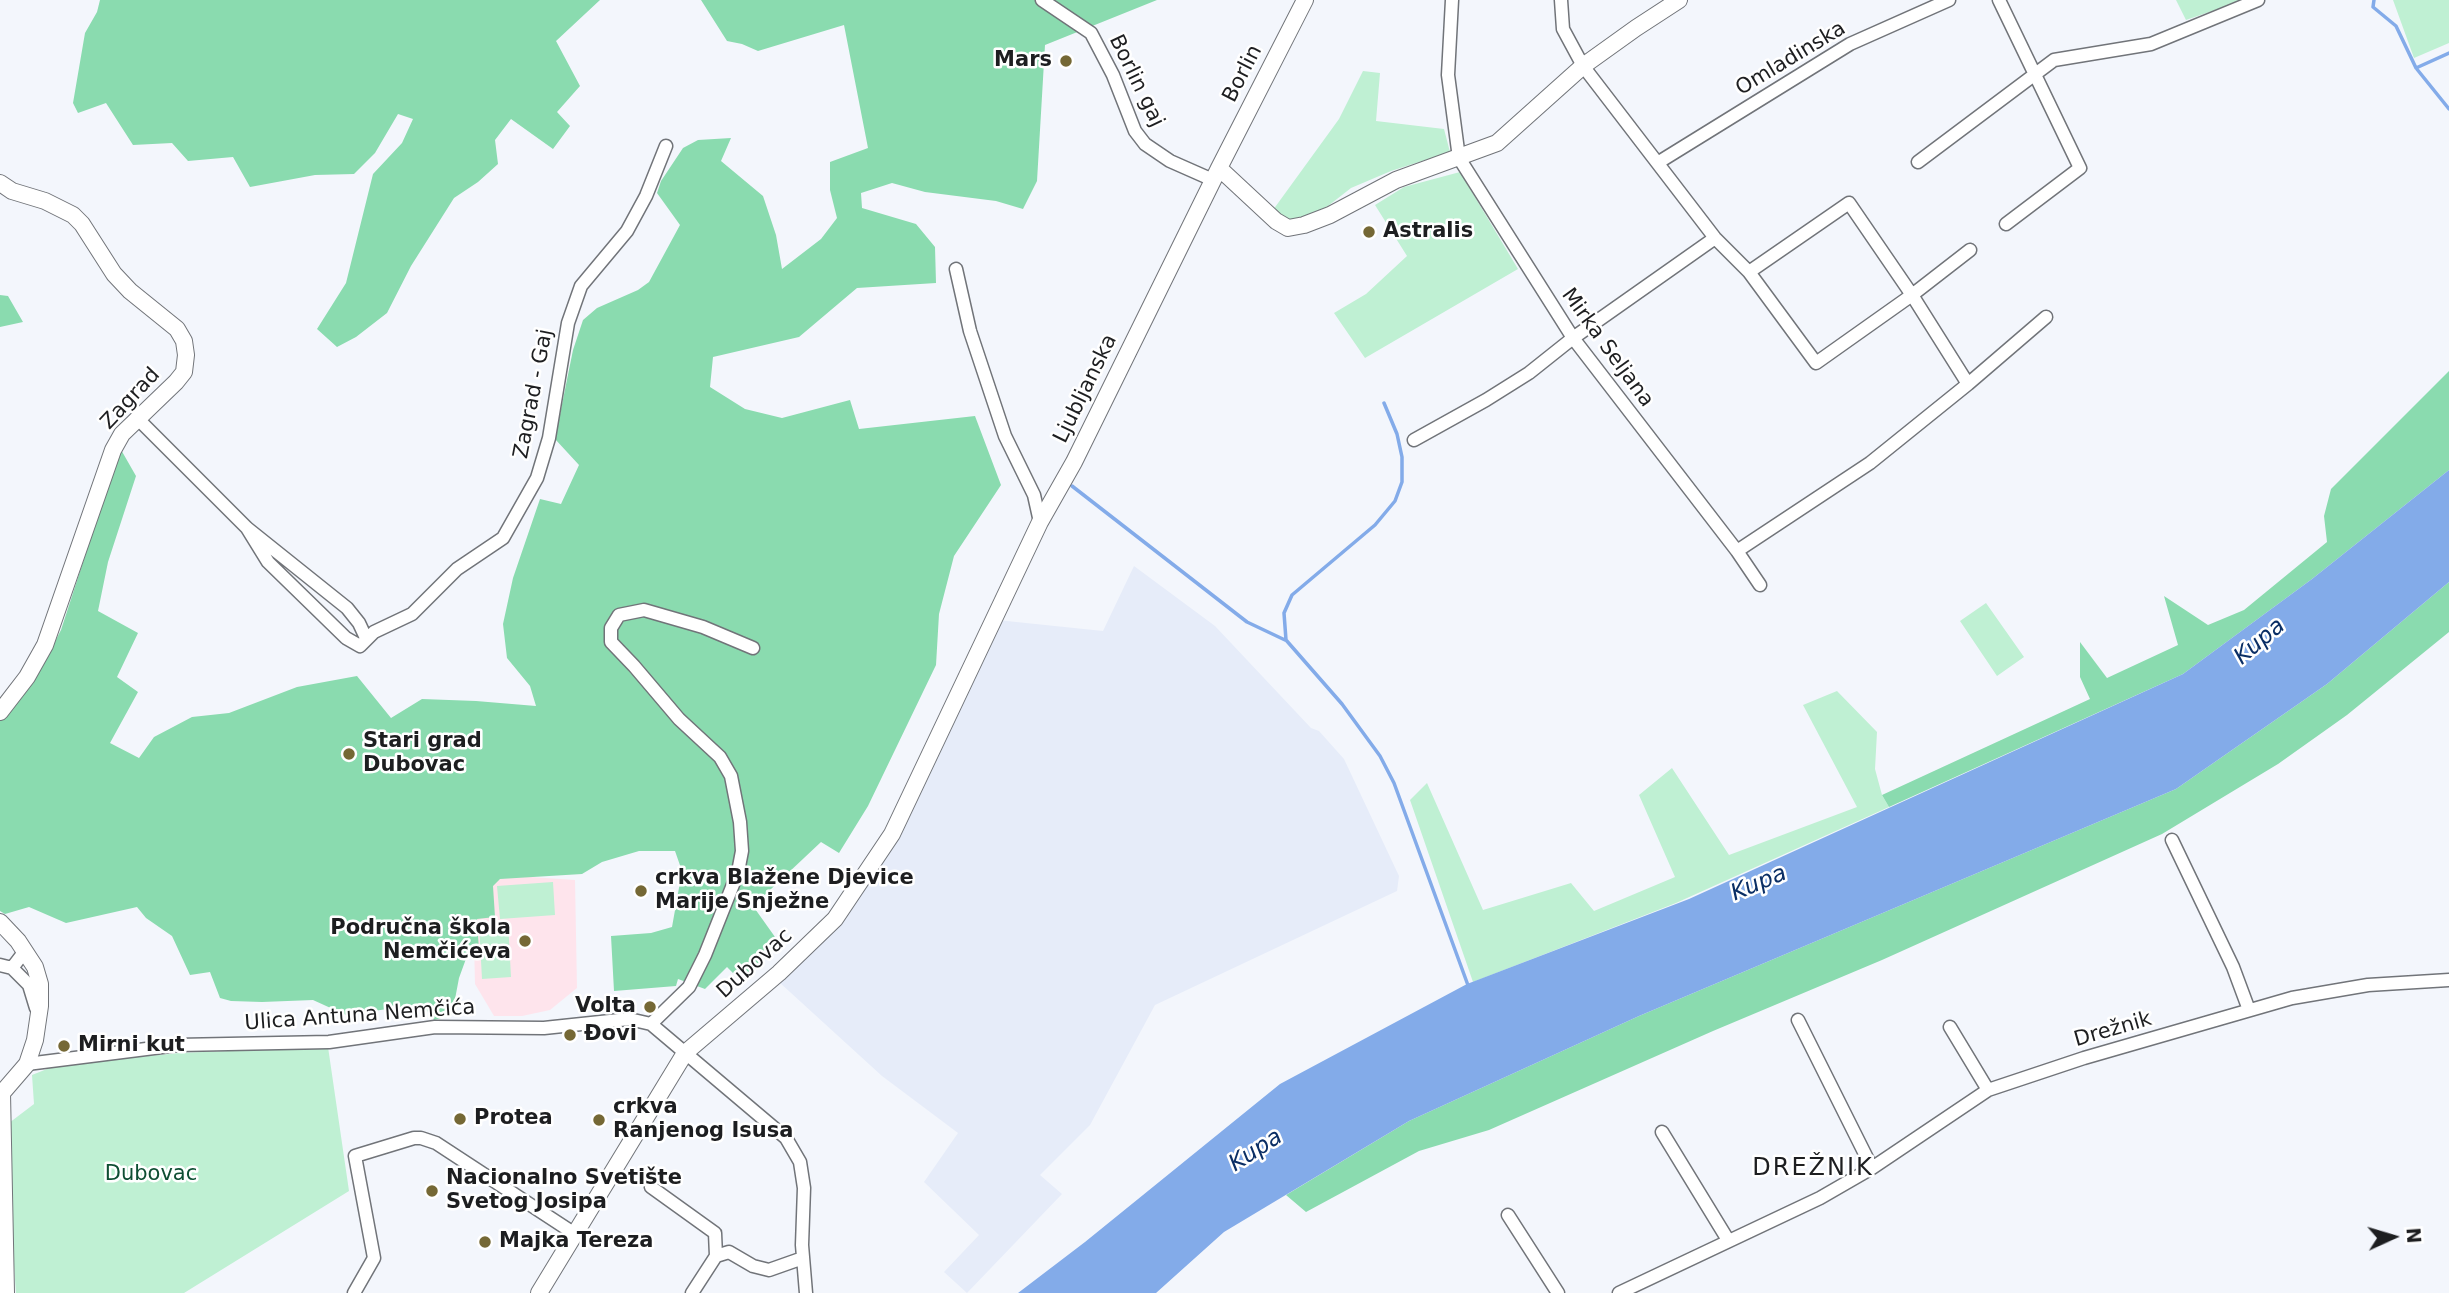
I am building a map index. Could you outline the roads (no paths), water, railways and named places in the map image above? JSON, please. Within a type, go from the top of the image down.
[{"type":"main road","name":"Borlin","points":[[1216,174],[1305,0]]},
{"type":"main road","points":[[1216,174],[1288,228],[1304,225],[1330,215],[1396,180],[1497,143],[1583,66],[1679,0]]},
{"type":"main road","name":"Ljubljanska","points":[[990,627],[1040,522],[1074,462],[1216,174]]},
{"type":"main road","name":"Zagrad","points":[[0,183],[12,191],[45,201],[73,215],[122,282],[177,329],[184,341],[186,355],[184,372],[122,434],[113,450],[45,645],[27,677],[0,712]]},
{"type":"main road","name":"Dubovac","points":[[542,1287],[685,1053],[779,973],[835,919],[901,817],[990,627]]},
{"type":"main road","points":[[0,922],[25,951],[35,967],[40,984],[35,1040],[27,1064],[1,1093],[6,1293]]},
{"type":"street","name":"Borlin gaj","points":[[1042,0],[1091,33],[1113,75],[1135,131],[1145,144],[1170,161],[1216,174]]},
{"type":"street","points":[[1452,0],[1448,75],[1458,158]]},
{"type":"street","points":[[1561,0],[1563,29],[1583,66],[1715,238],[1749,272],[1816,363],[1970,250]]},
{"type":"street","name":"Omladinska","points":[[1659,162],[1850,44],[1949,0]]},
{"type":"street","points":[[1998,0],[2080,167],[2006,224]]},
{"type":"street","points":[[1918,162],[2054,61],[2151,44],[2258,0]]},
{"type":"street","name":"Zagrad - Gaj","points":[[363,642],[412,614],[457,569],[503,538],[537,478],[549,438],[568,323],[581,286],[627,231],[646,196],[666,146]]},
{"type":"street","name":"Mirka Seljana","points":[[1458,158],[1573,338],[1760,584]]},
{"type":"street","points":[[1749,272],[1849,203],[1912,295],[1968,384]]},
{"type":"street","points":[[1414,440],[1529,373],[1573,338],[1715,238]]},
{"type":"street","points":[[956,269],[974,344],[1005,436],[1034,495],[1040,522]]},
{"type":"street","points":[[1737,551],[1870,463],[2046,317]]},
{"type":"street","points":[[137,418],[247,528],[347,608],[359,623],[363,642],[346,638],[268,562],[247,528]]},
{"type":"street","points":[[753,648],[703,627],[644,610],[619,615],[611,628],[611,642],[679,719],[720,757],[732,776],[742,852],[738,872],[705,955],[689,987],[651,1024],[786,1138],[800,1162],[804,1188],[803,1258],[806,1293]]},
{"type":"street","points":[[2172,840],[2233,967],[2249,1010]]},
{"type":"street","points":[[25,951],[6,967],[29,985],[38,1017]]},
{"type":"street","name":"Drežnik","points":[[1619,1293],[1820,1198],[1872,1168],[1987,1090],[2084,1058],[2292,998],[2368,985],[2449,980]]},
{"type":"street","name":"Ulica Antuna Nemčića","points":[[27,1064],[178,1045],[329,1042],[435,1027],[544,1028],[629,1019],[651,1024]]},
{"type":"street","points":[[1798,1020],[1872,1168]]},
{"type":"street","points":[[1950,1027],[1987,1090]]},
{"type":"street","points":[[1662,1132],[1728,1240]]},
{"type":"street","points":[[354,1293],[374,1258],[355,1156],[414,1138],[436,1143],[575,1234]]},
{"type":"street","points":[[651,1186],[715,1233],[716,1256],[692,1293]]},
{"type":"street","points":[[1508,1215],[1558,1293]]},
{"type":"street","points":[[716,1256],[729,1252],[753,1266],[769,1270],[803,1258]]},
{"type":"water","name":"Kupa","points":[[2449,470],[2449,582],[2327,684],[2176,789],[1639,1016],[1409,1121],[1224,1232],[1156,1293],[1018,1293],[1280,1084],[1467,984],[1689,899],[2183,674],[2312,579]]},
{"type":"waterway","points":[[2374,0],[2373,7],[2396,26],[2416,68],[2449,53]]},
{"type":"waterway","points":[[2416,68],[2449,109]]},
{"type":"waterway","points":[[1384,403],[1397,434],[1402,457],[1402,482],[1395,501],[1375,525],[1292,595],[1284,613],[1286,640],[1342,704],[1380,756],[1394,783],[1469,988]]},
{"type":"waterway","points":[[1072,486],[1247,622],[1285,640]]},
{"type":"place","name":"Mars","points":[[1066,61]]},
{"type":"place","name":"Astralis","points":[[1369,232]]},
{"type":"place","name":"Stari grad Dubovac","points":[[349,754]]},
{"type":"place","name":"crkva Blažene Djevice Marije Snježne","points":[[641,891]]},
{"type":"place","name":"Područna škola Nemčićeva","points":[[525,941]]},
{"type":"place","name":"Volta","points":[[650,1007]]},
{"type":"place","name":"Đovi","points":[[570,1035]]},
{"type":"place","name":"Mirni kut","points":[[64,1046]]},
{"type":"place","name":"Protea","points":[[460,1119]]},
{"type":"place","name":"crkva Ranjenog Isusa","points":[[599,1120]]},
{"type":"place","name":"Nacionalno Svetište Svetog Josipa","points":[[432,1191]]},
{"type":"place","name":"Majka Tereza","points":[[485,1242]]},
{"type":"district","name":"DREŽNIK","points":[[1813,1169]]}]
